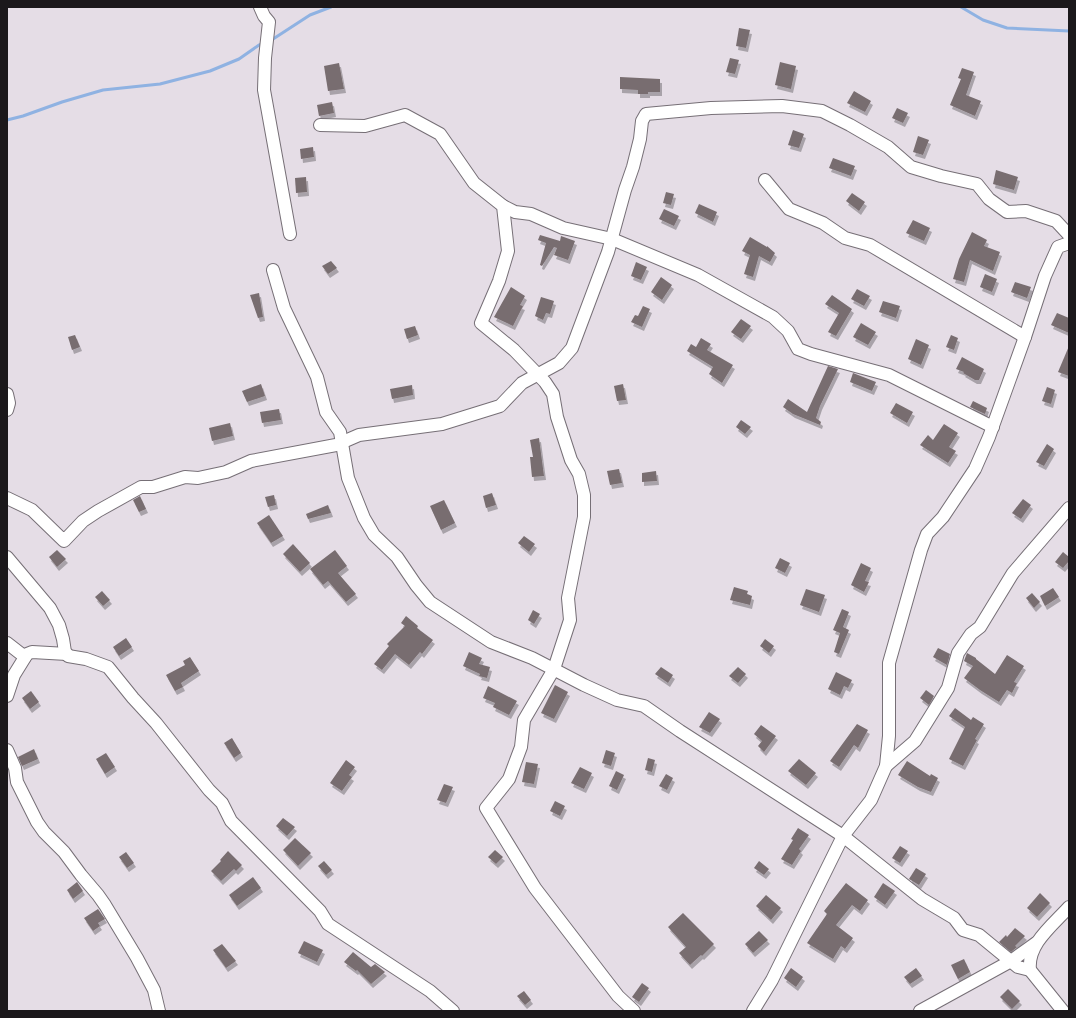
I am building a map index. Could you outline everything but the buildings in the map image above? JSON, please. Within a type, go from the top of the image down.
[{"type":"street","points":[[260,7],[264,16],[269,22],[265,58],[264,90],[290,234]]},
{"type":"street","points":[[7,498],[32,510],[64,541],[83,521],[142,487],[153,487],[185,477],[198,478],[226,472],[251,461],[315,450],[359,435],[442,424],[500,406],[522,383],[559,363],[572,348],[612,239],[625,190],[633,167],[640,139],[642,121],[646,114],[711,108],[782,106],[822,111],[888,147],[911,167],[941,176],[977,184],[989,200],[1007,212],[1026,211],[1056,221],[1069,235]]},
{"type":"street","points":[[320,125],[365,126],[405,115],[440,134],[474,183],[503,206],[515,212],[531,214],[563,228],[612,239],[698,275],[773,317],[788,331],[798,349],[889,376],[993,426]]},
{"type":"street","points":[[765,180],[789,209],[823,223],[845,238],[870,245],[1025,337]]},
{"type":"street","points":[[503,206],[508,250],[499,281],[481,323],[514,350],[539,375],[553,394],[557,417],[571,460],[579,474],[584,495],[584,517],[568,598],[570,620],[554,669],[524,720],[521,747],[508,780],[486,808],[535,888],[618,996],[634,1011]]},
{"type":"street","points":[[753,1011],[772,980],[843,836],[870,800],[886,766],[889,736],[889,663],[926,534],[943,517],[976,469],[1025,337],[1045,276],[1058,246],[1069,243]]},
{"type":"street","points":[[273,270],[284,308],[317,377],[326,412],[340,432],[348,478],[364,518],[374,535],[397,557],[416,585],[430,602],[491,642],[532,658],[616,700],[644,706],[680,731],[843,836],[922,899],[954,918],[963,930],[979,935],[1018,967],[1030,970]]},
{"type":"street","points":[[7,394],[9,403],[7,410]]},
{"type":"street","points":[[886,766],[915,741],[948,688],[958,653],[971,634],[980,627],[1013,573],[1069,508]]},
{"type":"street","points":[[7,557],[50,608],[59,625],[64,639],[65,652],[67,654]]},
{"type":"street","points":[[7,643],[24,657]]},
{"type":"street","points":[[7,696],[14,675],[24,657],[32,652],[67,654],[68,656],[86,659],[108,667],[222,803],[231,821],[320,911],[328,924],[430,991],[453,1011]]},
{"type":"street","points":[[7,750],[15,768],[17,782],[37,822],[44,832],[64,852],[105,905],[137,958],[154,990],[158,1011]]},
{"type":"street","points":[[920,1011],[1011,962],[1036,943],[1069,907]]},
{"type":"street","points":[[1036,943],[1031,952],[1029,961],[1030,970],[1063,1011]]},
{"type":"waterway","points":[[270,41],[310,15],[331,7]]},
{"type":"waterway","points":[[961,7],[983,20],[1007,28],[1069,31]]},
{"type":"waterway","points":[[7,120],[103,90],[160,84],[210,71],[239,59],[263,43]]}]
